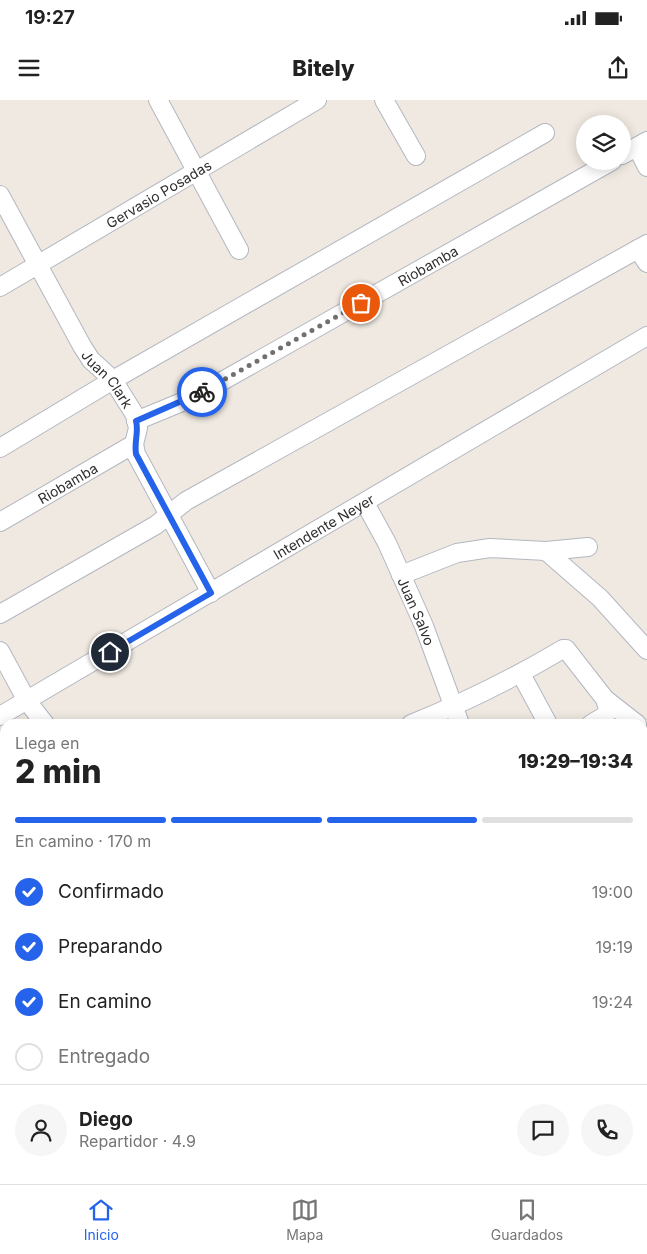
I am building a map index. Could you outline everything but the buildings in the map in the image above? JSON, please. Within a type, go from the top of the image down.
[{"type":"street","points":[[158,100],[239,250]]},
{"type":"street","name":"Gervasio Posadas","points":[[0,287],[317,100]]},
{"type":"street","points":[[384,100],[416,156]]},
{"type":"street","points":[[0,448],[113,380],[545,133]]},
{"type":"street","points":[[635,148],[647,166]]},
{"type":"street","name":"Riobamba","points":[[136,421],[194,397],[596,170]]},
{"type":"street","name":"Juan Clark","points":[[0,195],[82,346],[91,360],[113,380],[135,415],[138,428],[134,444],[136,454],[211,593]]},
{"type":"street","points":[[0,614],[156,525],[186,501],[644,252]]},
{"type":"street","name":"Intendente Neyer","points":[[0,716],[647,336]]},
{"type":"street","name":"Riobamba","points":[[0,522],[134,444]]},
{"type":"street","name":"Juan Salvo","points":[[366,502],[424,626],[458,719]]},
{"type":"street","points":[[401,576],[457,553],[490,548],[546,551],[588,547]]},
{"type":"street","points":[[546,551],[600,598],[647,650]]},
{"type":"street","points":[[424,719],[453,708],[520,674],[563,649],[566,649],[605,699],[631,719]]},
{"type":"street","points":[[0,651],[26,701],[41,719]]},
{"type":"street","points":[[520,674],[545,719]]},
{"type":"street","points":[[599,719],[606,715],[608,710],[605,699]]},
{"type":"way so far","points":[[202,392],[361,303]]},
{"type":"route","points":[[110,652],[211,593],[136,454],[134,444],[138,428],[136,421],[202,392]]}]
